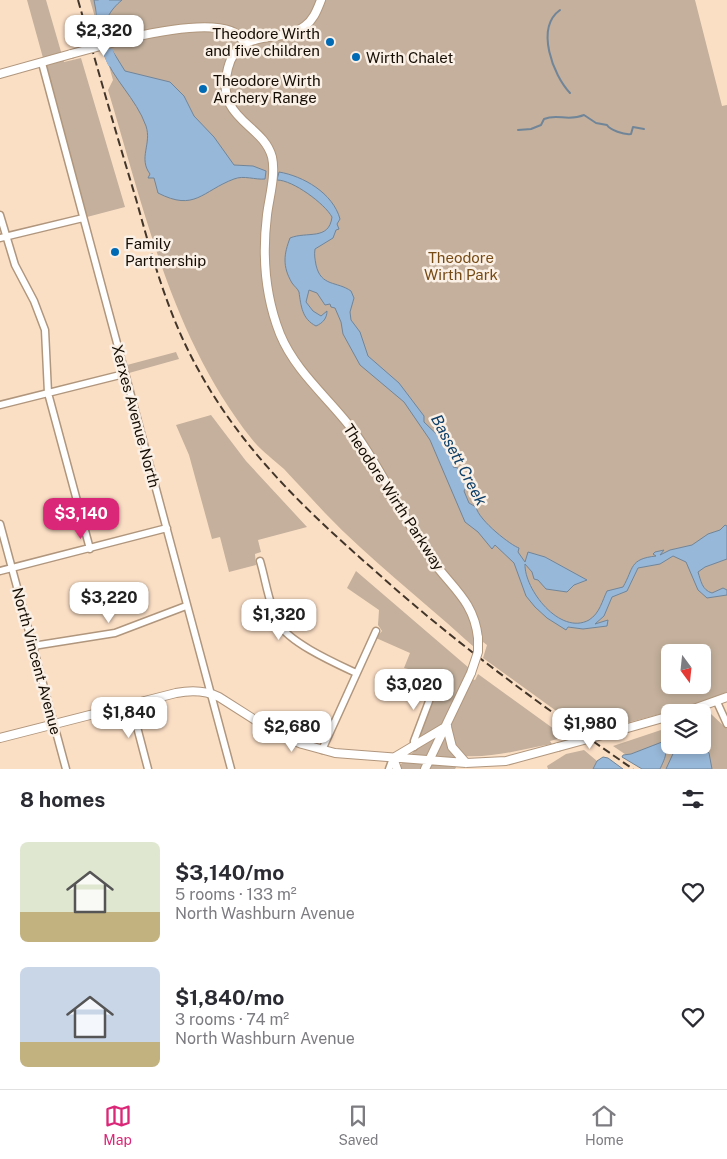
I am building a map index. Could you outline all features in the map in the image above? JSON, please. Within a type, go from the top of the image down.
[{"type":"street","points":[[0,74],[130,38],[173,30],[214,29],[234,32],[245,43],[302,28],[314,17],[321,0]]},
{"type":"street","name":"Theodore Wirth Parkway","points":[[245,43],[235,54],[228,68],[228,98],[236,115],[266,146],[272,160],[273,170],[266,219],[264,266],[269,298],[284,343],[304,373],[356,435],[432,559],[468,603],[475,618],[478,652],[471,673],[431,760],[425,769]]},
{"type":"street","name":"Xerxes Avenue North","points":[[42,63],[231,769]]},
{"type":"street","points":[[0,215],[3,237],[19,277],[34,301],[45,330],[48,394],[90,549]]},
{"type":"street","points":[[3,237],[83,218]]},
{"type":"street","points":[[0,406],[124,374]]},
{"type":"street","name":"North Vincent Avenue","points":[[0,524],[66,769]]},
{"type":"street","points":[[0,571],[167,528]]},
{"type":"street","points":[[260,561],[275,615],[280,626],[292,637],[356,673]]},
{"type":"street","points":[[33,646],[115,633],[186,606]]},
{"type":"street","points":[[322,750],[376,631]]},
{"type":"street","points":[[414,747],[414,741],[437,680]]},
{"type":"street","points":[[0,738],[186,691],[209,692],[277,734],[322,750],[347,755],[466,763],[506,760],[661,719]]},
{"type":"street","points":[[710,704],[727,697]]},
{"type":"street","points":[[716,702],[727,724]]},
{"type":"street","points":[[131,704],[148,769]]},
{"type":"street","points":[[389,769],[393,758],[414,747],[447,725],[452,747],[466,763]]},
{"type":"street","points":[[393,758],[397,769]]},
{"type":"street","points":[[453,769],[466,763]]},
{"type":"green space","points":[[27,0],[46,0],[64,62],[81,58],[125,207],[87,217]]},
{"type":"green space","name":"Theodore Wirth Park","points":[[90,0],[695,0],[722,106],[727,105],[727,692],[696,704],[661,704],[661,714],[611,727],[608,725],[595,729],[585,722],[577,726],[483,658],[487,645],[475,636],[474,647],[342,530],[284,469],[255,442],[224,399],[200,358],[163,271],[108,90],[113,80]]},
{"type":"green space","points":[[176,352],[179,359],[129,373],[127,365]]},
{"type":"green space","points":[[211,415],[246,461],[307,527],[258,540],[261,552],[255,554],[256,565],[229,572],[220,537],[212,539],[189,455],[176,425]]},
{"type":"green space","points":[[356,571],[469,668],[472,679],[475,680],[478,674],[565,737],[550,741],[552,744],[508,753],[486,756],[463,756],[455,769],[396,769],[415,750],[439,676],[404,668],[410,653],[376,638],[382,631],[378,625],[379,610],[347,588]]},
{"type":"green space","points":[[711,714],[727,729],[727,769],[647,769],[613,746],[661,730],[661,754],[711,754]]},
{"type":"green space","points":[[584,750],[597,761],[593,769],[548,769],[547,766],[566,754]]},
{"type":"water","points":[[94,0],[122,0],[114,8],[106,22],[107,38],[101,39]]},
{"type":"water","points":[[112,50],[125,71],[170,82],[184,96],[194,116],[214,137],[234,165],[253,166],[266,171],[265,179],[234,179],[198,198],[190,200],[181,201],[158,193],[154,178],[148,178],[150,174],[145,162],[146,126],[142,116],[107,62],[103,52]]},
{"type":"water","points":[[279,172],[298,177],[316,187],[331,201],[340,219],[337,224],[339,229],[336,230],[333,238],[315,249],[318,272],[326,280],[351,291],[354,298],[350,312],[351,320],[360,332],[368,356],[399,383],[424,416],[424,422],[450,447],[453,467],[458,468],[459,475],[468,484],[464,491],[469,503],[476,507],[478,513],[496,532],[519,548],[518,552],[525,562],[528,552],[545,557],[587,580],[574,585],[567,592],[546,589],[538,580],[534,579],[532,572],[525,564],[530,586],[546,607],[556,616],[567,622],[578,623],[589,620],[598,610],[607,591],[623,587],[631,570],[641,559],[656,556],[653,554],[655,552],[664,550],[660,555],[670,550],[692,545],[708,534],[720,530],[725,525],[727,526],[727,559],[705,567],[698,572],[702,585],[706,590],[712,593],[723,588],[727,590],[727,595],[707,598],[698,590],[686,562],[673,556],[660,564],[638,568],[627,591],[612,597],[604,616],[595,624],[608,620],[607,626],[583,629],[568,627],[566,630],[547,618],[535,607],[526,596],[514,563],[495,545],[492,549],[478,532],[465,522],[430,440],[404,402],[360,365],[343,334],[341,322],[335,308],[331,307],[330,304],[325,305],[317,293],[309,290],[306,302],[313,311],[321,316],[327,311],[327,314],[324,320],[316,326],[305,316],[299,292],[292,283],[285,266],[286,249],[290,238],[316,234],[327,229],[332,217],[323,206],[300,188],[277,180]]},
{"type":"water","points":[[661,742],[661,754],[665,754],[660,769],[642,769],[622,757],[623,755],[631,754]]},
{"type":"water","points":[[673,754],[709,754],[712,769],[666,769]]},
{"type":"water","points":[[603,757],[608,758],[623,769],[593,769],[597,761]]},
{"type":"waterway","name":"Bassett Creek","points":[[104,0],[101,15],[102,31],[112,62]]},
{"type":"waterway","points":[[560,10],[553,18],[549,28],[549,52],[558,75],[570,93]]},
{"type":"waterway","points":[[518,130],[531,129],[541,125],[544,119],[549,117],[573,118],[584,115],[596,123],[607,125],[621,133],[631,134],[633,127],[644,129]]},
{"type":"railway","points":[[78,0],[147,240],[174,320],[192,358],[229,419],[296,498],[405,597],[500,674],[633,769]]},
{"type":"place","name":"Theodore Wirth and five children","points":[[330,42]]},
{"type":"place","name":"Wirth Chalet","points":[[356,57]]},
{"type":"place","name":"Theodore Wirth Archery Range","points":[[203,89]]},
{"type":"place","name":"Family Partnership","points":[[115,252]]}]
